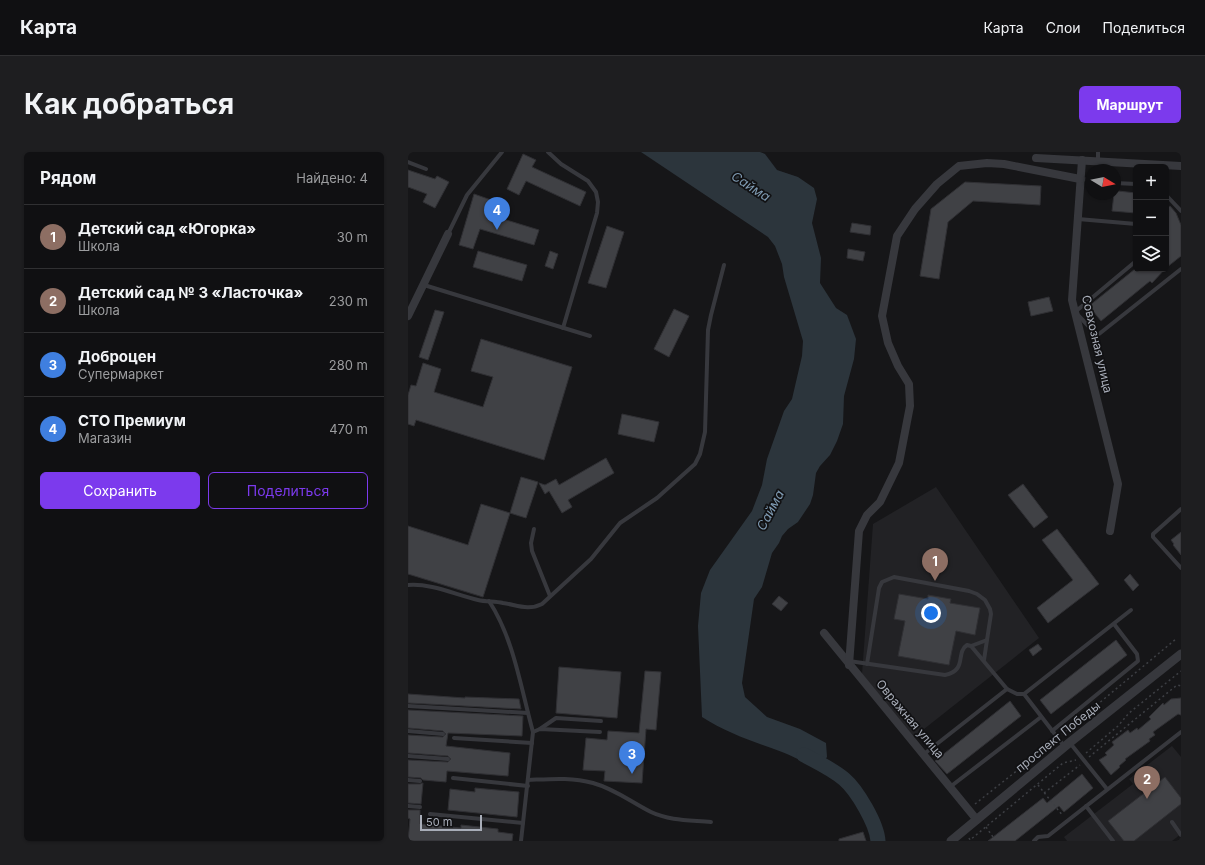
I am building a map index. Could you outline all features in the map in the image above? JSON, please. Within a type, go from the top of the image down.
[{"type":"street","points":[[1036,158],[1181,166]]},
{"type":"street","name":"Совхозная улица","points":[[1082,160],[1072,300],[1118,484],[1110,531]]},
{"type":"street","points":[[849,663],[859,531],[867,514],[880,502],[899,463],[910,406],[909,384],[898,366],[888,343],[882,316],[897,236],[915,209],[937,184],[959,166],[987,163],[1004,164],[1080,179]]},
{"type":"street","points":[[408,316],[448,234]]},
{"type":"street","name":"Овражная улица","points":[[824,633],[924,754],[976,820]]},
{"type":"street","name":"проспект Победы","points":[[951,841],[1067,745],[1181,654]]},
{"type":"lane","points":[[448,234],[467,195],[502,152]]},
{"type":"lane","points":[[548,152],[561,164],[588,181],[596,192],[598,202],[597,213],[563,328]]},
{"type":"lane","points":[[1098,152],[1098,161]]},
{"type":"lane","points":[[408,162],[426,169]]},
{"type":"lane","points":[[1080,179],[1085,179]]},
{"type":"lane","points":[[1121,183],[1133,184]]},
{"type":"lane","points":[[1169,197],[1181,211]]},
{"type":"lane","points":[[1078,219],[1133,224]]},
{"type":"lane","points":[[1133,264],[1075,312],[1092,332],[1099,334],[1181,269]]},
{"type":"lane","points":[[408,585],[426,587],[489,602],[530,608],[542,604],[591,559],[620,523],[657,498],[689,471],[700,454],[704,432],[708,330],[710,315],[724,265]]},
{"type":"lane","points":[[424,285],[590,336]]},
{"type":"lane","points":[[1181,509],[1153,534],[1153,537],[1181,568]]},
{"type":"lane","points":[[534,529],[531,543],[532,551],[550,596]]},
{"type":"lane","points":[[866,664],[879,588],[882,582],[894,577],[969,590],[985,600],[991,614],[984,660]]},
{"type":"lane","points":[[489,602],[502,623],[533,732],[521,841]]},
{"type":"lane","points":[[1024,694],[1131,610]]},
{"type":"lane","points":[[1052,731],[1138,661],[1137,654],[1114,624]]},
{"type":"lane","points":[[849,663],[945,675],[957,670],[965,646],[972,646],[987,640]]},
{"type":"lane","points":[[972,646],[1007,689],[1024,694],[1057,738],[1081,757],[1107,789]]},
{"type":"lane","points":[[924,754],[1007,689]]},
{"type":"lane","points":[[408,706],[528,713]]},
{"type":"lane","points":[[533,732],[540,729],[553,718],[560,717],[601,721]]},
{"type":"lane","points":[[950,787],[1041,717]]},
{"type":"lane","points":[[540,729],[600,732]]},
{"type":"lane","points":[[408,731],[443,734]]},
{"type":"lane","points":[[1034,841],[1038,837],[1048,836],[1181,732]]},
{"type":"lane","points":[[454,738],[532,743]]},
{"type":"lane","points":[[408,756],[448,759]]},
{"type":"lane","points":[[453,778],[528,786]]},
{"type":"lane","points":[[528,780],[575,779],[607,788],[649,811],[666,817],[711,822]]},
{"type":"lane","points":[[408,780],[420,781]]},
{"type":"lane","points":[[408,806],[420,807]]},
{"type":"lane","points":[[1086,806],[1113,841]]},
{"type":"lane","points":[[430,814],[523,823]]},
{"type":"lane","points":[[1172,822],[1181,834]]},
{"type":"lane","points":[[1048,836],[1052,841]]},
{"type":"path","points":[[968,809],[1057,738],[1176,639]]},
{"type":"path","points":[[963,831],[970,840],[1063,763],[1076,760],[1081,757],[1118,726],[1129,714],[1181,671]]},
{"type":"path","points":[[1044,793],[1177,685],[1181,686]]},
{"type":"path","points":[[1038,785],[1066,821]]},
{"type":"path","points":[[986,827],[993,837]]},
{"type":"shaded area","points":[[936,487],[1039,638],[914,737],[862,674],[873,524]]},
{"type":"shaded area","points":[[1172,746],[1181,757],[1181,834],[1172,841],[1067,841],[1064,837],[1133,784],[1129,779]]},
{"type":"water","points":[[641,152],[760,152],[765,154],[777,170],[798,177],[814,188],[817,199],[812,223],[821,258],[820,283],[836,308],[847,315],[856,339],[854,359],[844,396],[843,424],[837,441],[830,455],[816,473],[813,495],[810,504],[798,522],[788,529],[782,536],[772,553],[762,587],[754,599],[742,683],[745,697],[767,717],[800,729],[826,743],[827,757],[821,765],[812,765],[741,737],[702,717],[698,626],[701,593],[710,570],[752,511],[762,485],[767,459],[784,411],[792,399],[802,356],[803,341],[784,277],[782,264],[775,246],[768,237]]},
{"type":"building","points":[[523,154],[536,160],[532,167],[586,192],[580,206],[526,181],[519,195],[507,189]]},
{"type":"building","points":[[408,170],[435,179],[437,176],[449,182],[435,208],[423,202],[427,194],[408,187]]},
{"type":"building","points":[[965,182],[1041,186],[1040,205],[973,201],[948,222],[939,279],[920,276],[931,209]]},
{"type":"building","points":[[1121,191],[1133,193],[1133,213],[1112,211],[1113,200],[1121,200]]},
{"type":"building","points":[[474,194],[494,201],[490,215],[539,230],[534,245],[480,229],[473,249],[459,245]]},
{"type":"building","points":[[1170,206],[1176,213],[1181,225],[1181,256],[1169,266],[1169,236]]},
{"type":"building","points":[[852,223],[871,226],[870,235],[850,232]]},
{"type":"building","points":[[607,226],[624,232],[606,288],[588,283]]},
{"type":"building","points":[[848,249],[865,252],[863,261],[847,258]]},
{"type":"building","points":[[478,251],[527,265],[522,281],[473,267]]},
{"type":"building","points":[[550,251],[558,254],[553,269],[545,266]]},
{"type":"building","points":[[1133,271],[1133,272],[1162,272],[1152,283],[1150,281],[1101,321],[1089,306]]},
{"type":"building","points":[[1049,297],[1053,311],[1031,316],[1028,302]]},
{"type":"building","points":[[674,309],[689,316],[669,357],[654,349]]},
{"type":"building","points":[[435,310],[444,312],[428,360],[419,357]]},
{"type":"building","points":[[481,339],[572,367],[544,460],[416,420],[414,426],[408,424],[408,395],[411,385],[416,386],[423,363],[441,369],[434,392],[483,407],[493,377],[471,371]]},
{"type":"building","points":[[622,414],[659,422],[654,442],[618,434]]},
{"type":"building","points":[[606,458],[614,473],[568,500],[572,507],[562,513],[549,491],[545,494],[539,483],[545,485],[556,479],[559,485]]},
{"type":"building","points":[[521,477],[538,482],[526,518],[510,513]]},
{"type":"building","points":[[1023,484],[1048,517],[1034,528],[1008,495]]},
{"type":"building","points":[[481,504],[510,513],[483,597],[408,574],[408,526],[468,545]]},
{"type":"building","points":[[1057,529],[1099,584],[1048,623],[1037,608],[1073,580],[1042,540]]},
{"type":"building","points":[[1181,532],[1181,555],[1171,540]]},
{"type":"building","points":[[1130,574],[1139,585],[1133,591],[1124,580]]},
{"type":"building","points":[[899,594],[928,599],[928,595],[951,599],[950,603],[980,608],[975,635],[956,631],[949,665],[898,656],[905,621],[894,619]]},
{"type":"building","points":[[779,596],[788,603],[781,611],[772,604]]},
{"type":"building","points":[[1116,640],[1127,655],[1051,714],[1040,700]]},
{"type":"building","points":[[1038,644],[1042,649],[1033,656],[1029,650]]},
{"type":"building","points":[[559,667],[621,672],[617,718],[556,713]]},
{"type":"building","points":[[645,671],[661,672],[656,730],[646,729],[642,783],[604,781],[605,771],[583,770],[586,738],[607,740],[608,731],[639,733]]},
{"type":"building","points":[[408,694],[465,698],[519,699],[521,709],[408,703]]},
{"type":"building","points":[[1181,698],[1181,715],[1178,714],[1153,732],[1155,735],[1149,739],[1150,741],[1125,759],[1126,760],[1119,766],[1120,767],[1111,775],[1099,760],[1107,755],[1105,753],[1114,745],[1112,742],[1128,730],[1130,733],[1137,728],[1138,730],[1151,719],[1149,717],[1163,703],[1164,705],[1171,699]]},
{"type":"building","points":[[1010,701],[1021,716],[947,774],[935,761]]},
{"type":"building","points":[[408,710],[523,716],[522,736],[448,733],[446,746],[510,753],[508,776],[447,771],[446,782],[408,777],[408,760],[448,762],[451,759],[448,756],[408,753],[408,735],[443,737],[446,734],[443,731],[408,728]]},
{"type":"building","points":[[1082,774],[1093,788],[1064,812],[1059,806],[1015,841],[988,841],[1043,798],[1047,803]]},
{"type":"building","points":[[1165,777],[1181,798],[1181,804],[1134,841],[1124,841],[1108,821]]},
{"type":"building","points":[[423,783],[421,804],[408,803],[408,784]]},
{"type":"building","points":[[475,788],[519,792],[517,817],[448,810],[450,789],[475,792]]},
{"type":"building","points":[[408,810],[420,810],[420,824],[461,828],[461,825],[498,829],[498,832],[513,834],[512,841],[408,841],[410,819],[408,818]]},
{"type":"building","points":[[863,832],[866,841],[839,841],[839,839]]},
{"type":"waterway","name":"Сайма","points":[[804,755],[835,772],[849,784],[866,808],[877,834],[878,841]]},
{"type":"place","name":"СТО Премиум","points":[[497,230]]},
{"type":"place","name":"Детский сад «Югорка»","points":[[935,581]]},
{"type":"place","name":"Доброцен","points":[[632,774]]},
{"type":"place","name":"Детский сад № 3 «Ласточка»","points":[[1147,799]]}]
